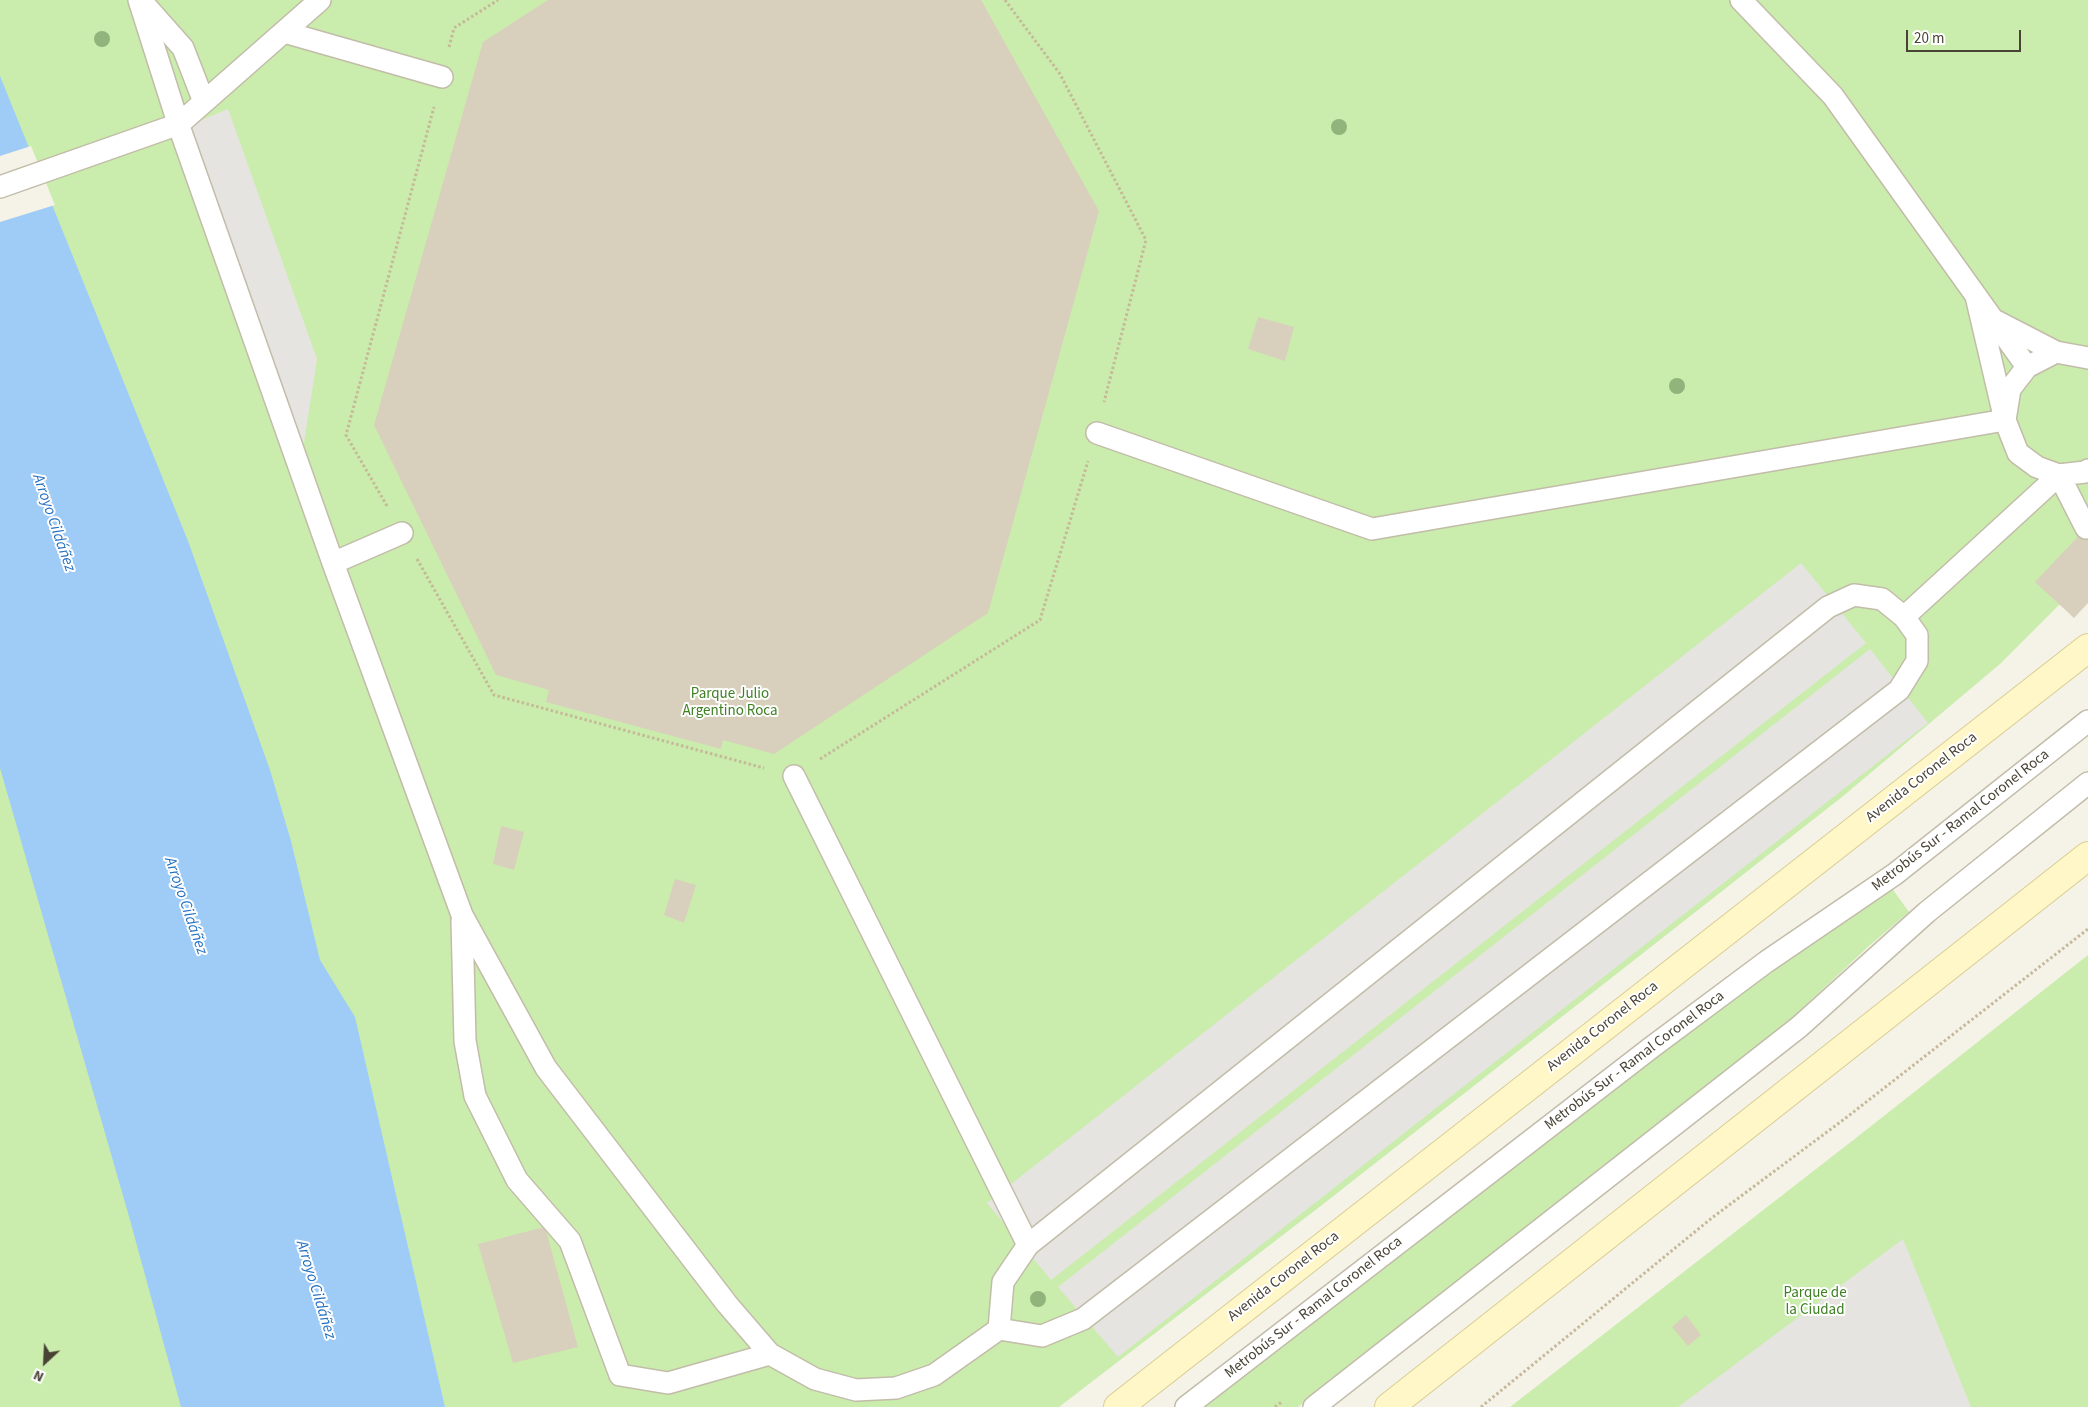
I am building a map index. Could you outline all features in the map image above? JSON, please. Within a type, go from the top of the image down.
[{"type":"main road","name":"Avenida Coronel Roca","points":[[1118,1407],[2088,648]]},
{"type":"main road","points":[[1389,1407],[2088,856]]},
{"type":"lane","points":[[139,0],[183,48],[204,102]]},
{"type":"lane","points":[[139,0],[179,124],[334,563],[462,915],[546,1068],[727,1304],[770,1354],[816,1379],[856,1390],[896,1388],[934,1374],[999,1329],[1042,1336],[1083,1319],[1899,690],[1917,661],[1917,635],[1904,617],[1882,599],[1854,596],[1828,607],[1028,1245],[1003,1282],[999,1329]]},
{"type":"lane","points":[[0,188],[179,124],[320,0]]},
{"type":"lane","points":[[1741,0],[1833,96],[2027,367]]},
{"type":"lane","points":[[284,32],[442,77]]},
{"type":"lane","points":[[1976,296],[2005,420],[2018,454],[2038,467],[2059,475],[2088,470]]},
{"type":"lane","points":[[1993,319],[2056,352],[2088,358]]},
{"type":"lane","points":[[2005,420],[2010,389],[2027,367],[2056,352]]},
{"type":"lane","points":[[1097,433],[1372,529],[2005,420]]},
{"type":"lane","points":[[2059,475],[2086,528]]},
{"type":"lane","points":[[1904,617],[2059,475]]},
{"type":"lane","points":[[334,563],[402,533]]},
{"type":"lane","name":"Metrobús Sur - Ramal Coronel Roca","points":[[1186,1407],[1652,1047],[1766,962],[1895,874],[2088,721]]},
{"type":"lane","points":[[794,776],[1028,1245]]},
{"type":"lane","points":[[1314,1407],[1799,1027],[1927,912],[2088,783]]},
{"type":"lane","points":[[462,915],[465,1041],[475,1096],[517,1180],[570,1241],[620,1375],[668,1383],[770,1354]]},
{"type":"path","points":[[498,0],[454,28],[346,435],[494,695],[794,776],[1040,620],[1097,433],[1146,240],[1060,74],[1004,0]]},
{"type":"path","points":[[1481,1407],[1714,1217],[1847,1117],[2088,929]]},
{"type":"green space","name":"Parque Julio Argentino Roca","points":[[0,0],[2088,0],[2088,576],[2000,664],[1842,797],[1322,1205],[1059,1407],[0,1407]]},
{"type":"green space","points":[[1891,887],[1909,912],[1870,945],[1781,1028],[1298,1407],[1204,1407],[1746,987],[1847,921]]},
{"type":"green space","name":"Parque de la Ciudad","points":[[2088,955],[2088,1407],[1510,1407],[1861,1134]]},
{"type":"shaded area","points":[[228,109],[317,359],[300,468],[180,129]]},
{"type":"shaded area","points":[[1801,563],[1866,643],[1051,1280],[987,1203]]},
{"type":"shaded area","points":[[1870,649],[1928,723],[1118,1357],[1058,1287]]},
{"type":"shaded area","points":[[1903,1239],[1971,1407],[1678,1407]]},
{"type":"water","name":"Arroyo Cildáñez","points":[[0,76],[188,541],[270,770],[291,841],[320,960],[355,1017],[445,1407],[181,1407],[130,1220],[0,768]]},
{"type":"pier","points":[[31,146],[55,205],[0,222],[0,156]]},
{"type":"building","points":[[548,0],[981,0],[1099,211],[988,613],[774,754],[723,740],[721,749],[546,702],[549,690],[496,675],[374,425],[483,42]]},
{"type":"building","points":[[1258,317],[1294,327],[1285,361],[1248,349]]},
{"type":"building","points":[[2088,526],[2088,603],[2074,618],[2035,582]]},
{"type":"building","points":[[501,826],[524,832],[514,870],[493,864]]},
{"type":"building","points":[[675,879],[696,885],[684,923],[664,915]]},
{"type":"building","points":[[545,1227],[578,1347],[513,1363],[478,1244]]},
{"type":"building","points":[[1686,1315],[1701,1335],[1688,1346],[1672,1327]]}]
